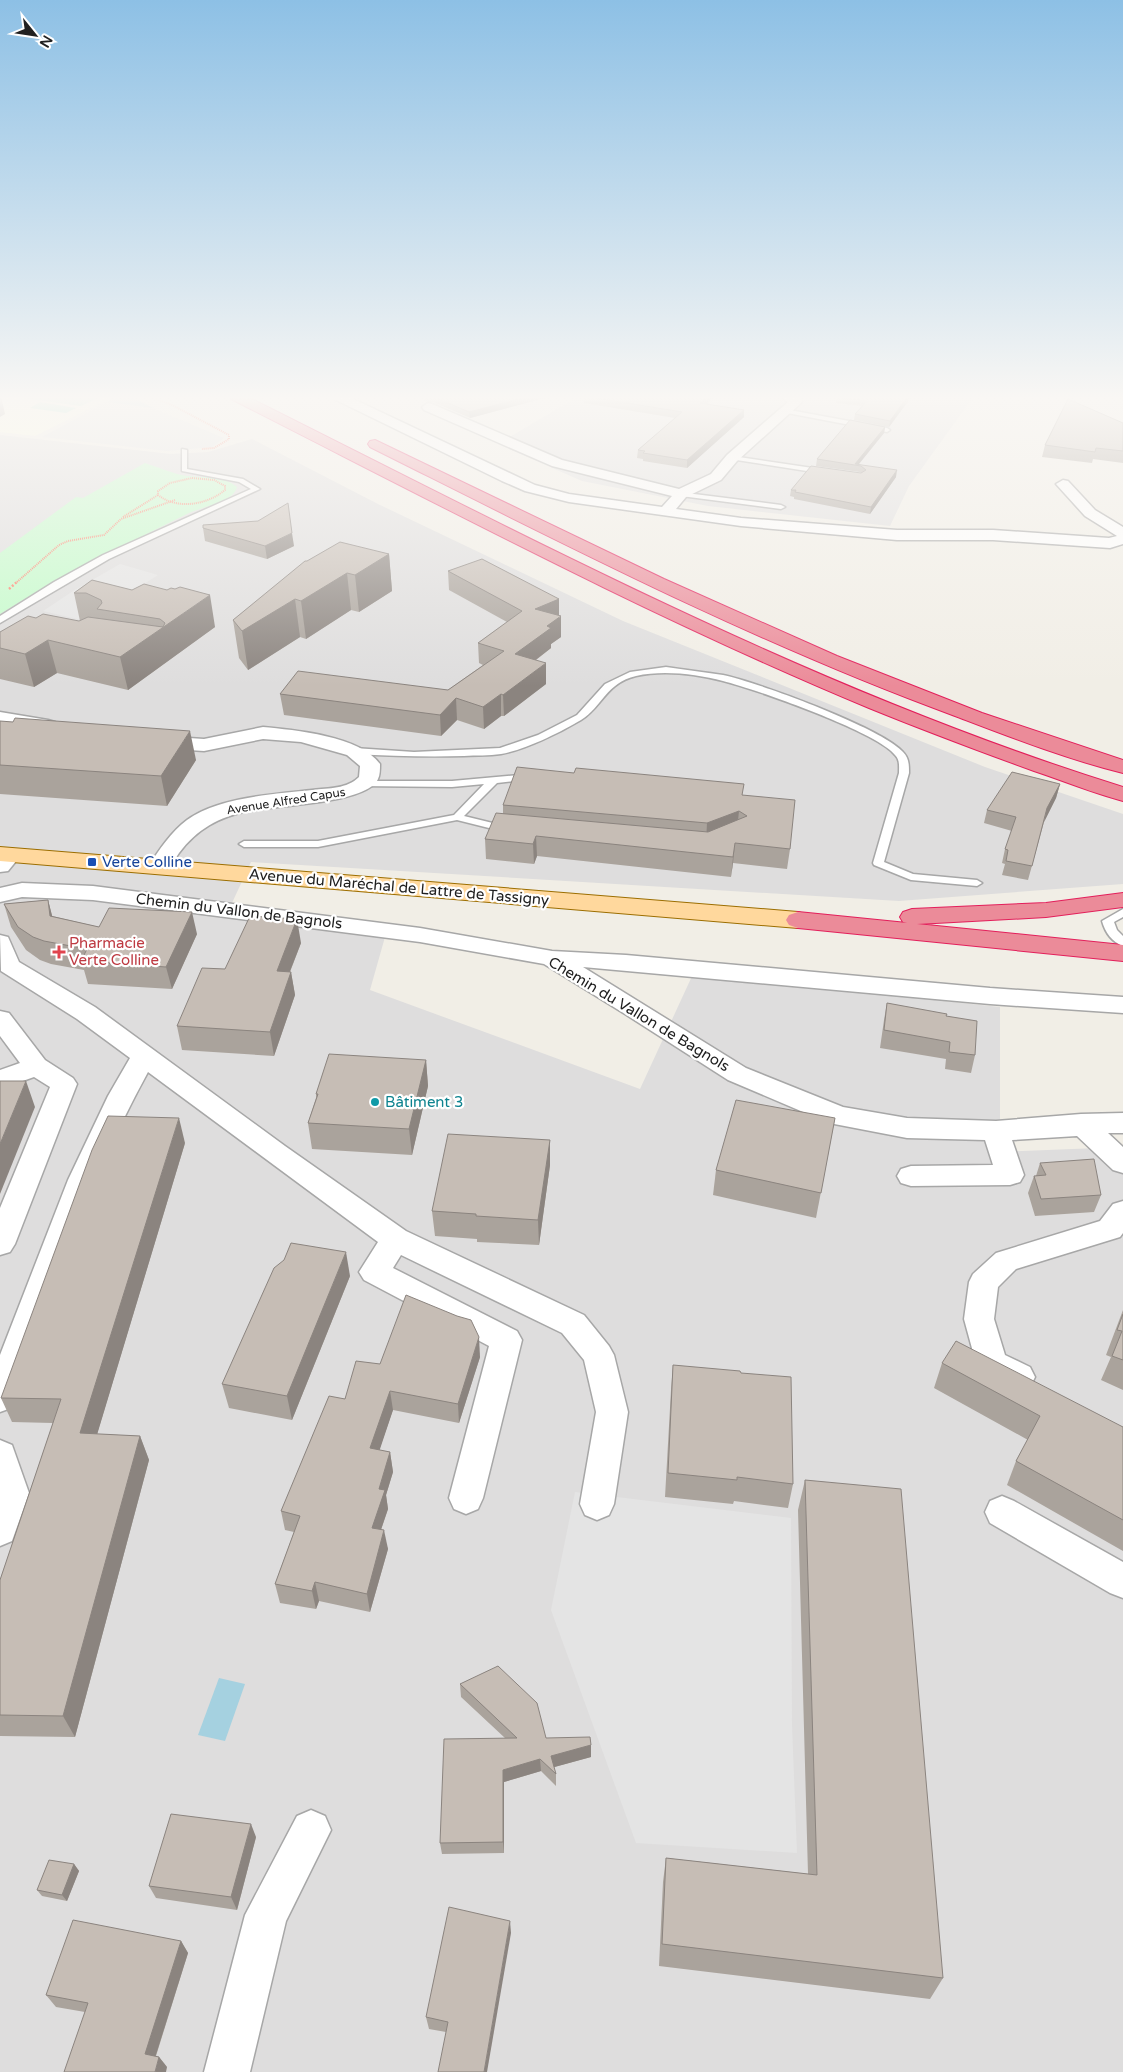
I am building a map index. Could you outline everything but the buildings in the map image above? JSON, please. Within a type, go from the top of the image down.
[{"type":"highway","points":[[430,493],[750,650],[852,695],[963,738],[1123,794]]},
{"type":"highway","points":[[476,493],[736,618],[831,661],[976,716],[1123,767]]},
{"type":"highway","points":[[798,920],[963,915],[1046,910],[1123,900]]},
{"type":"highway","points":[[798,920],[1123,953]]},
{"type":"main road","name":"Avenue du Maréchal de Lattre de Tassigny","points":[[3,858],[159,867],[798,920]]},
{"type":"street","points":[[548,493],[569,498],[741,522],[896,535],[993,535],[1110,543],[1123,539]]},
{"type":"street","points":[[665,512],[681,494],[676,493]]},
{"type":"street","points":[[1071,493],[1090,513],[1123,533]]},
{"type":"street","points":[[0,718],[64,729]]},
{"type":"street","points":[[142,740],[204,745],[263,733],[302,736],[354,752]]},
{"type":"street","name":"Avenue Alfred Capus","points":[[159,867],[170,849],[198,821],[230,807],[347,792],[363,784],[369,778],[370,764],[354,752]]},
{"type":"street","name":"Chemin du Vallon de Bagnols","points":[[0,895],[22,890],[93,893],[420,935],[552,958],[737,1074],[838,1116],[907,1128],[996,1131],[1081,1124],[1123,1123]]},
{"type":"street","points":[[0,942],[10,966],[86,1013],[275,1153],[396,1239],[573,1324],[598,1355],[612,1412],[597,1504]]},
{"type":"street","points":[[552,958],[626,962],[990,996],[1123,1005]]},
{"type":"street","points":[[0,1019],[36,1066],[64,1084],[0,1244]]},
{"type":"street","points":[[0,1398],[75,1193],[120,1094],[144,1055]]},
{"type":"street","points":[[0,1080],[36,1066]]},
{"type":"street","points":[[1081,1124],[1123,1163]]},
{"type":"street","points":[[911,1176],[1010,1175],[996,1131]]},
{"type":"street","points":[[1045,1391],[992,1363],[979,1319],[984,1282],[1006,1261],[1110,1229],[1123,1212]]},
{"type":"street","points":[[396,1239],[374,1272],[506,1340],[466,1498]]},
{"type":"street","points":[[0,1455],[12,1492],[0,1530]]},
{"type":"street","points":[[1002,1512],[1123,1581]]},
{"type":"street","points":[[227,2072],[266,1915],[311,1830]]},
{"type":"lane","points":[[0,620],[57,584],[106,557],[204,510],[247,493]]},
{"type":"lane","points":[[681,494],[781,507]]},
{"type":"lane","points":[[354,752],[414,755],[501,751],[540,737],[580,717],[608,686],[633,674],[666,670],[723,678],[829,716],[888,743],[900,754],[904,762],[904,773],[878,863],[911,877],[977,883]]},
{"type":"lane","points":[[363,784],[452,784],[542,776]]},
{"type":"lane","points":[[457,817],[493,781]]},
{"type":"lane","points":[[244,844],[318,844],[457,817],[512,830]]},
{"type":"lane","points":[[1123,912],[1108,921],[1113,934],[1123,942]]},
{"type":"path","points":[[8,590],[59,545],[68,541],[104,535],[130,511],[158,495]]},
{"type":"path","points":[[121,518],[175,500]]},
{"type":"shaded area","points":[[0,493],[356,493],[623,621],[985,767],[1123,814],[1123,884],[899,901],[251,862],[225,918],[385,937],[370,990],[640,1089],[693,974],[1000,1007],[1000,1152],[1123,1147],[1123,2072],[0,2072]]},
{"type":"shaded area","points":[[641,493],[906,493],[890,526],[708,506]]},
{"type":"shaded area","points":[[120,564],[158,575],[86,621],[43,611],[73,591]]},
{"type":"shaded area","points":[[575,1492],[791,1518],[792,1725],[797,1853],[636,1843],[551,1610]]},
{"type":"green space","points":[[92,493],[234,493],[224,500],[189,513],[117,549],[0,614],[0,553],[76,497],[83,498]]},
{"type":"water","points":[[219,1678],[245,1684],[225,1741],[198,1735]]},
{"type":"place","name":"Verte Colline","points":[[92,862]]},
{"type":"place","name":"Pharmacie Verte Colline","points":[[59,952]]},
{"type":"place","name":"Bâtiment 3","points":[[375,1102]]}]
